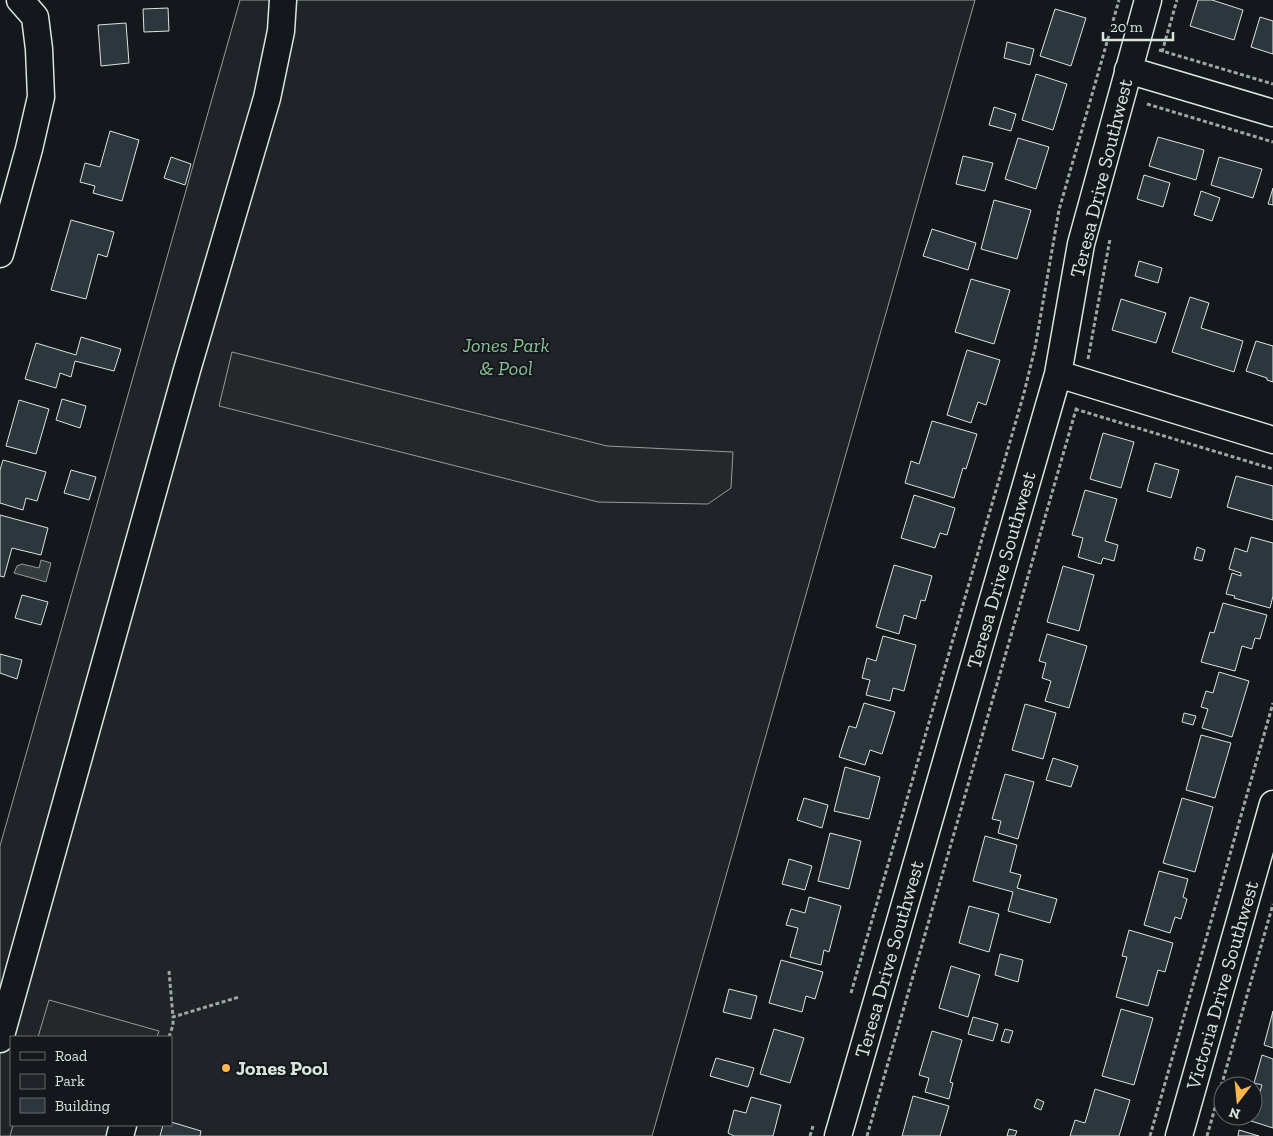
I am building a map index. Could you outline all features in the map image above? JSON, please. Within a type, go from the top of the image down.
[{"type":"street","points":[[0,254],[42,97],[35,17],[20,0]]},
{"type":"street","points":[[0,1039],[185,380],[267,98],[281,31],[283,0]]},
{"type":"street","name":"Teresa Drive Southwest","points":[[838,1136],[1058,374],[1080,244],[1148,0]]},
{"type":"street","points":[[1128,70],[1273,113]]},
{"type":"street","points":[[1058,374],[1273,440]]},
{"type":"street","name":"Victoria Drive Southwest","points":[[1179,1136],[1273,804]]},
{"type":"path","points":[[851,993],[1024,393],[1035,348],[1059,210],[1119,0]]},
{"type":"path","points":[[1161,57],[1177,0]]},
{"type":"path","points":[[1156,49],[1273,84]]},
{"type":"path","points":[[1145,113],[1149,98]]},
{"type":"path","points":[[1147,104],[1273,142]]},
{"type":"path","points":[[1087,367],[1112,230]]},
{"type":"path","points":[[867,1136],[1078,404]]},
{"type":"path","points":[[1070,407],[1273,469]]},
{"type":"path","points":[[1150,1136],[1273,703]]},
{"type":"path","points":[[1208,1136],[1273,904]]},
{"type":"path","points":[[169,971],[173,1017],[173,1025],[169,1036]]},
{"type":"path","points":[[173,1017],[239,997]]},
{"type":"path","points":[[810,1136],[816,1117]]},
{"type":"green space","name":"Jones Park & Pool","points":[[240,0],[975,0],[652,1136],[0,1136],[0,846]]},
{"type":"shaded area","points":[[232,352],[607,446],[733,452],[731,488],[708,504],[598,502],[219,406]]},
{"type":"shaded area","points":[[41,560],[51,563],[46,582],[14,573],[17,566],[22,564],[39,568]]},
{"type":"shaded area","points":[[49,1000],[159,1031],[157,1036],[38,1036]]},
{"type":"shaded area","points":[[13,1126],[133,1126],[130,1136],[10,1136]]},
{"type":"building","points":[[1198,0],[1212,0],[1243,10],[1234,40],[1190,26]]},
{"type":"building","points":[[168,8],[169,31],[144,32],[143,9]]},
{"type":"building","points":[[1055,9],[1086,18],[1071,66],[1040,56]]},
{"type":"building","points":[[1260,17],[1273,21],[1273,54],[1251,47]]},
{"type":"building","points":[[126,23],[129,63],[101,66],[98,25]]},
{"type":"building","points":[[1007,42],[1034,49],[1030,65],[1004,58]]},
{"type":"building","points":[[1036,74],[1067,84],[1053,130],[1022,120]]},
{"type":"building","points":[[994,107],[1016,114],[1011,131],[989,125]]},
{"type":"building","points":[[110,131],[139,140],[122,201],[93,193],[95,186],[80,182],[85,163],[100,167]]},
{"type":"building","points":[[1158,137],[1204,150],[1196,180],[1149,166]]},
{"type":"building","points":[[1018,138],[1049,147],[1036,189],[1005,179]]},
{"type":"building","points":[[963,156],[993,163],[985,191],[956,184]]},
{"type":"building","points":[[171,157],[191,164],[185,185],[164,178]]},
{"type":"building","points":[[1219,157],[1262,169],[1253,198],[1211,185]]},
{"type":"building","points":[[1144,175],[1170,183],[1163,207],[1137,199]]},
{"type":"building","points":[[1273,188],[1273,205],[1268,204]]},
{"type":"building","points":[[1201,191],[1220,198],[1212,221],[1194,215]]},
{"type":"building","points":[[994,200],[1031,210],[1017,259],[981,249]]},
{"type":"building","points":[[71,220],[114,232],[107,257],[98,254],[86,299],[51,290]]},
{"type":"building","points":[[932,229],[976,243],[968,270],[923,256]]},
{"type":"building","points":[[1139,261],[1162,268],[1158,283],[1135,276]]},
{"type":"building","points":[[971,279],[1010,290],[994,344],[955,332]]},
{"type":"building","points":[[1190,297],[1209,303],[1201,328],[1243,341],[1234,372],[1172,352]]},
{"type":"building","points":[[1121,299],[1166,313],[1156,343],[1112,330]]},
{"type":"building","points":[[81,337],[121,349],[114,371],[75,361],[71,377],[60,373],[56,388],[25,379],[36,343],[76,355]]},
{"type":"building","points":[[1256,341],[1273,346],[1273,382],[1246,371]]},
{"type":"building","points":[[967,350],[1000,360],[986,405],[978,402],[971,423],[947,415]]},
{"type":"building","points":[[62,399],[86,406],[80,428],[56,420]]},
{"type":"building","points":[[19,400],[49,409],[36,454],[6,446]]},
{"type":"building","points":[[932,421],[977,434],[966,469],[963,468],[954,498],[905,483],[911,461],[919,464]]},
{"type":"building","points":[[1103,433],[1134,442],[1121,488],[1090,479]]},
{"type":"building","points":[[3,460],[46,472],[37,501],[26,498],[23,510],[0,503],[0,470]]},
{"type":"building","points":[[1155,463],[1179,470],[1171,498],[1147,491]]},
{"type":"building","points":[[71,470],[96,477],[89,500],[64,493]]},
{"type":"building","points":[[1236,476],[1273,486],[1273,520],[1227,507]]},
{"type":"building","points":[[1085,490],[1117,499],[1105,541],[1118,545],[1114,561],[1103,558],[1101,564],[1078,557],[1083,538],[1072,535]]},
{"type":"building","points":[[914,495],[955,508],[947,535],[940,533],[935,548],[901,538]]},
{"type":"building","points":[[0,515],[48,528],[41,555],[12,548],[4,577],[0,576]]},
{"type":"building","points":[[1251,537],[1273,543],[1273,596],[1270,608],[1226,594],[1232,573],[1241,576],[1241,573],[1229,569],[1235,548],[1247,552]]},
{"type":"building","points":[[1197,547],[1205,550],[1202,561],[1194,559]]},
{"type":"building","points":[[894,565],[932,576],[925,601],[921,600],[916,619],[904,615],[899,634],[876,627]]},
{"type":"building","points":[[1063,566],[1094,575],[1079,631],[1047,622]]},
{"type":"building","points":[[22,595],[48,602],[41,625],[15,618]]},
{"type":"building","points":[[1223,603],[1267,615],[1260,639],[1255,638],[1252,649],[1242,646],[1235,671],[1201,662],[1210,632],[1214,633]]},
{"type":"building","points":[[1047,634],[1087,646],[1069,708],[1045,701],[1051,681],[1042,678],[1046,663],[1039,661]]},
{"type":"building","points":[[883,636],[916,645],[904,691],[893,688],[890,701],[866,695],[870,680],[862,678],[867,658],[876,661]]},
{"type":"building","points":[[0,654],[22,660],[17,679],[0,673]]},
{"type":"building","points":[[1219,672],[1249,681],[1232,737],[1202,728],[1208,709],[1201,707],[1206,691],[1213,693]]},
{"type":"building","points":[[864,703],[895,712],[882,754],[870,750],[865,765],[839,757],[849,726],[856,728]]},
{"type":"building","points":[[1025,704],[1056,713],[1043,759],[1012,750]]},
{"type":"building","points":[[1184,713],[1196,716],[1193,725],[1182,722]]},
{"type":"building","points":[[1201,735],[1231,743],[1215,798],[1186,790]]},
{"type":"building","points":[[1053,758],[1078,766],[1071,787],[1046,780]]},
{"type":"building","points":[[845,767],[880,777],[869,819],[834,811]]},
{"type":"building","points":[[1005,774],[1034,782],[1018,839],[998,833],[1001,821],[992,819]]},
{"type":"building","points":[[804,798],[828,805],[822,828],[797,820]]},
{"type":"building","points":[[1182,798],[1213,807],[1195,872],[1163,863]]},
{"type":"building","points":[[830,833],[861,841],[849,889],[818,881]]},
{"type":"building","points":[[985,836],[1017,845],[1010,872],[1021,875],[1017,888],[1057,899],[1050,923],[1008,911],[1013,892],[973,881]]},
{"type":"building","points":[[789,859],[812,866],[805,890],[782,884]]},
{"type":"building","points":[[1159,871],[1188,879],[1183,897],[1187,899],[1181,919],[1175,917],[1170,933],[1144,925]]},
{"type":"building","points":[[809,897],[841,906],[829,952],[824,950],[821,965],[790,957],[798,928],[786,925],[791,909],[805,913]]},
{"type":"building","points":[[969,906],[999,914],[989,952],[959,943]]},
{"type":"building","points":[[1129,930],[1173,943],[1165,972],[1158,970],[1148,1006],[1116,997],[1127,957],[1122,956]]},
{"type":"building","points":[[1000,954],[1023,960],[1018,982],[995,975]]},
{"type":"building","points":[[781,960],[823,972],[815,999],[806,996],[802,1012],[769,1003]]},
{"type":"building","points":[[951,966],[980,975],[968,1017],[939,1008]]},
{"type":"building","points":[[729,989],[757,996],[751,1019],[723,1012]]},
{"type":"building","points":[[1121,1009],[1153,1018],[1134,1085],[1102,1076]]},
{"type":"building","points":[[1273,1011],[1273,1048],[1264,1045]]},
{"type":"building","points":[[973,1017],[998,1024],[993,1041],[968,1034]]},
{"type":"building","points":[[774,1029],[804,1038],[790,1083],[760,1074]]},
{"type":"building","points":[[1005,1029],[1013,1031],[1009,1043],[1001,1041]]},
{"type":"building","points":[[932,1031],[962,1040],[950,1082],[953,1083],[949,1099],[925,1092],[929,1078],[919,1075]]},
{"type":"building","points":[[1262,1055],[1273,1059],[1273,1128],[1263,1125],[1263,1076],[1256,1076]]},
{"type":"building","points":[[716,1058],[754,1068],[748,1087],[710,1076]]},
{"type":"building","points":[[1095,1089],[1130,1100],[1119,1136],[1070,1136],[1075,1120],[1085,1123]]},
{"type":"building","points":[[913,1096],[949,1106],[940,1136],[902,1136]]},
{"type":"building","points":[[751,1097],[781,1105],[773,1136],[734,1136],[728,1133],[734,1110],[746,1113]]},
{"type":"building","points":[[1037,1099],[1044,1102],[1041,1110],[1034,1107]]},
{"type":"building","points":[[172,1122],[201,1131],[200,1136],[160,1136],[163,1126],[172,1126]]},
{"type":"building","points":[[1009,1129],[1017,1131],[1015,1136],[1007,1136]]},
{"type":"building","points":[[1239,1130],[1259,1136],[1238,1136]]},
{"type":"place","name":"Jones Pool","points":[[226,1068]]}]
